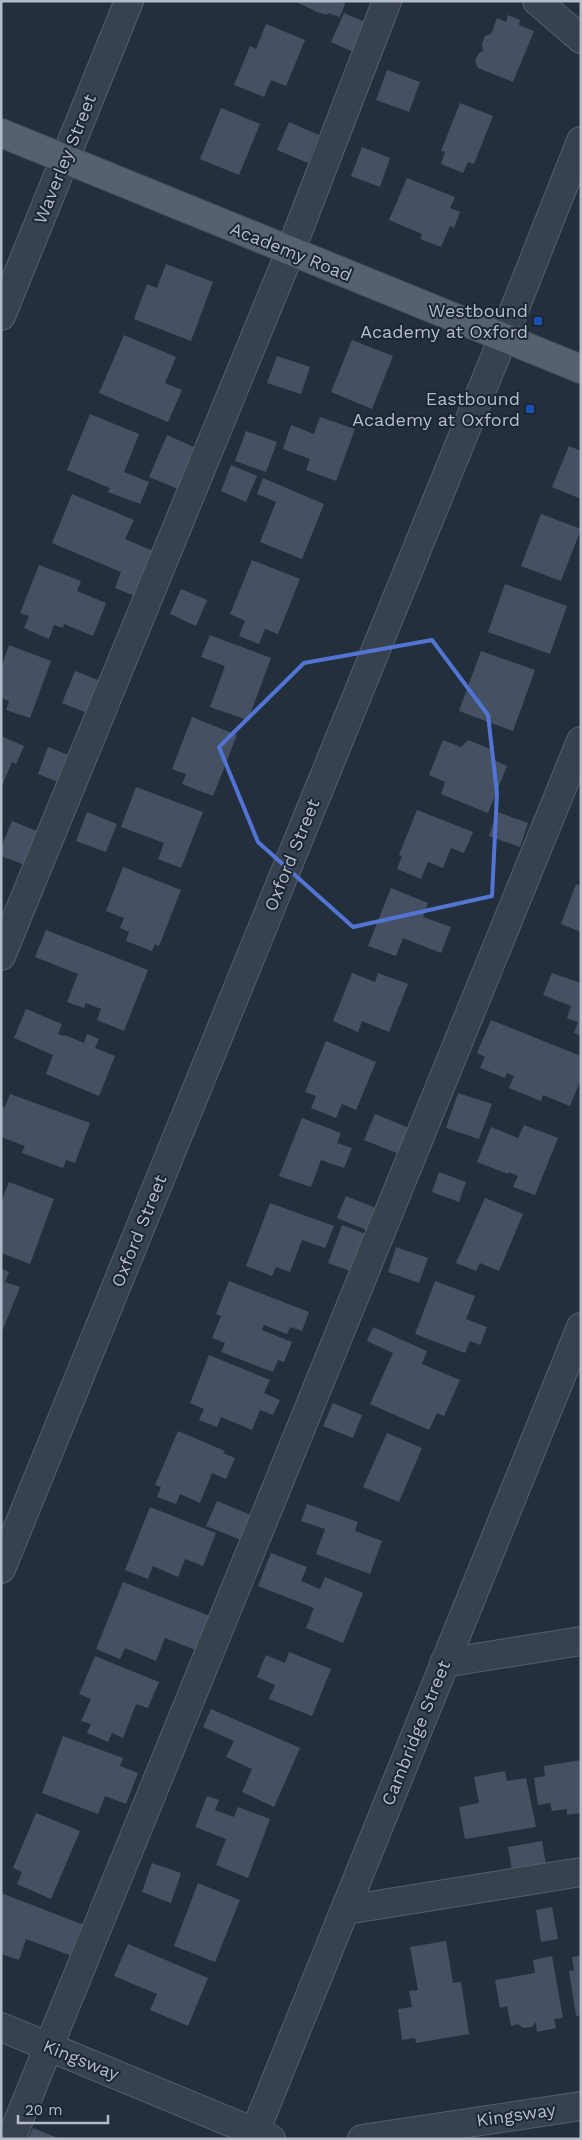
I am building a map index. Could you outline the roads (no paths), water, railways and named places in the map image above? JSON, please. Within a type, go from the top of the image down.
[{"type":"main road","name":"Academy Road","points":[[1,133],[581,369]]},
{"type":"street","name":"Waverley Street","points":[[1,316],[129,1]]},
{"type":"street","points":[[1,956],[290,252],[387,1]]},
{"type":"street","points":[[537,1],[581,39]]},
{"type":"street","name":"Oxford Street","points":[[1,1569],[503,338],[581,141]]},
{"type":"street","points":[[11,2139],[581,741]]},
{"type":"street","name":"Cambridge Street","points":[[260,2136],[346,1910],[581,1326]]},
{"type":"street","points":[[444,1663],[581,1641]]},
{"type":"street","points":[[346,1910],[581,1872]]},
{"type":"street","name":"Kingsway","points":[[1,2027],[260,2136]]},
{"type":"street","name":"Kingsway","points":[[362,2139],[403,2135],[581,2106]]},
{"type":"place","name":"Westbound Academy at Oxford","points":[[538,321]]},
{"type":"place","name":"Eastbound Academy at Oxford","points":[[530,409]]}]
